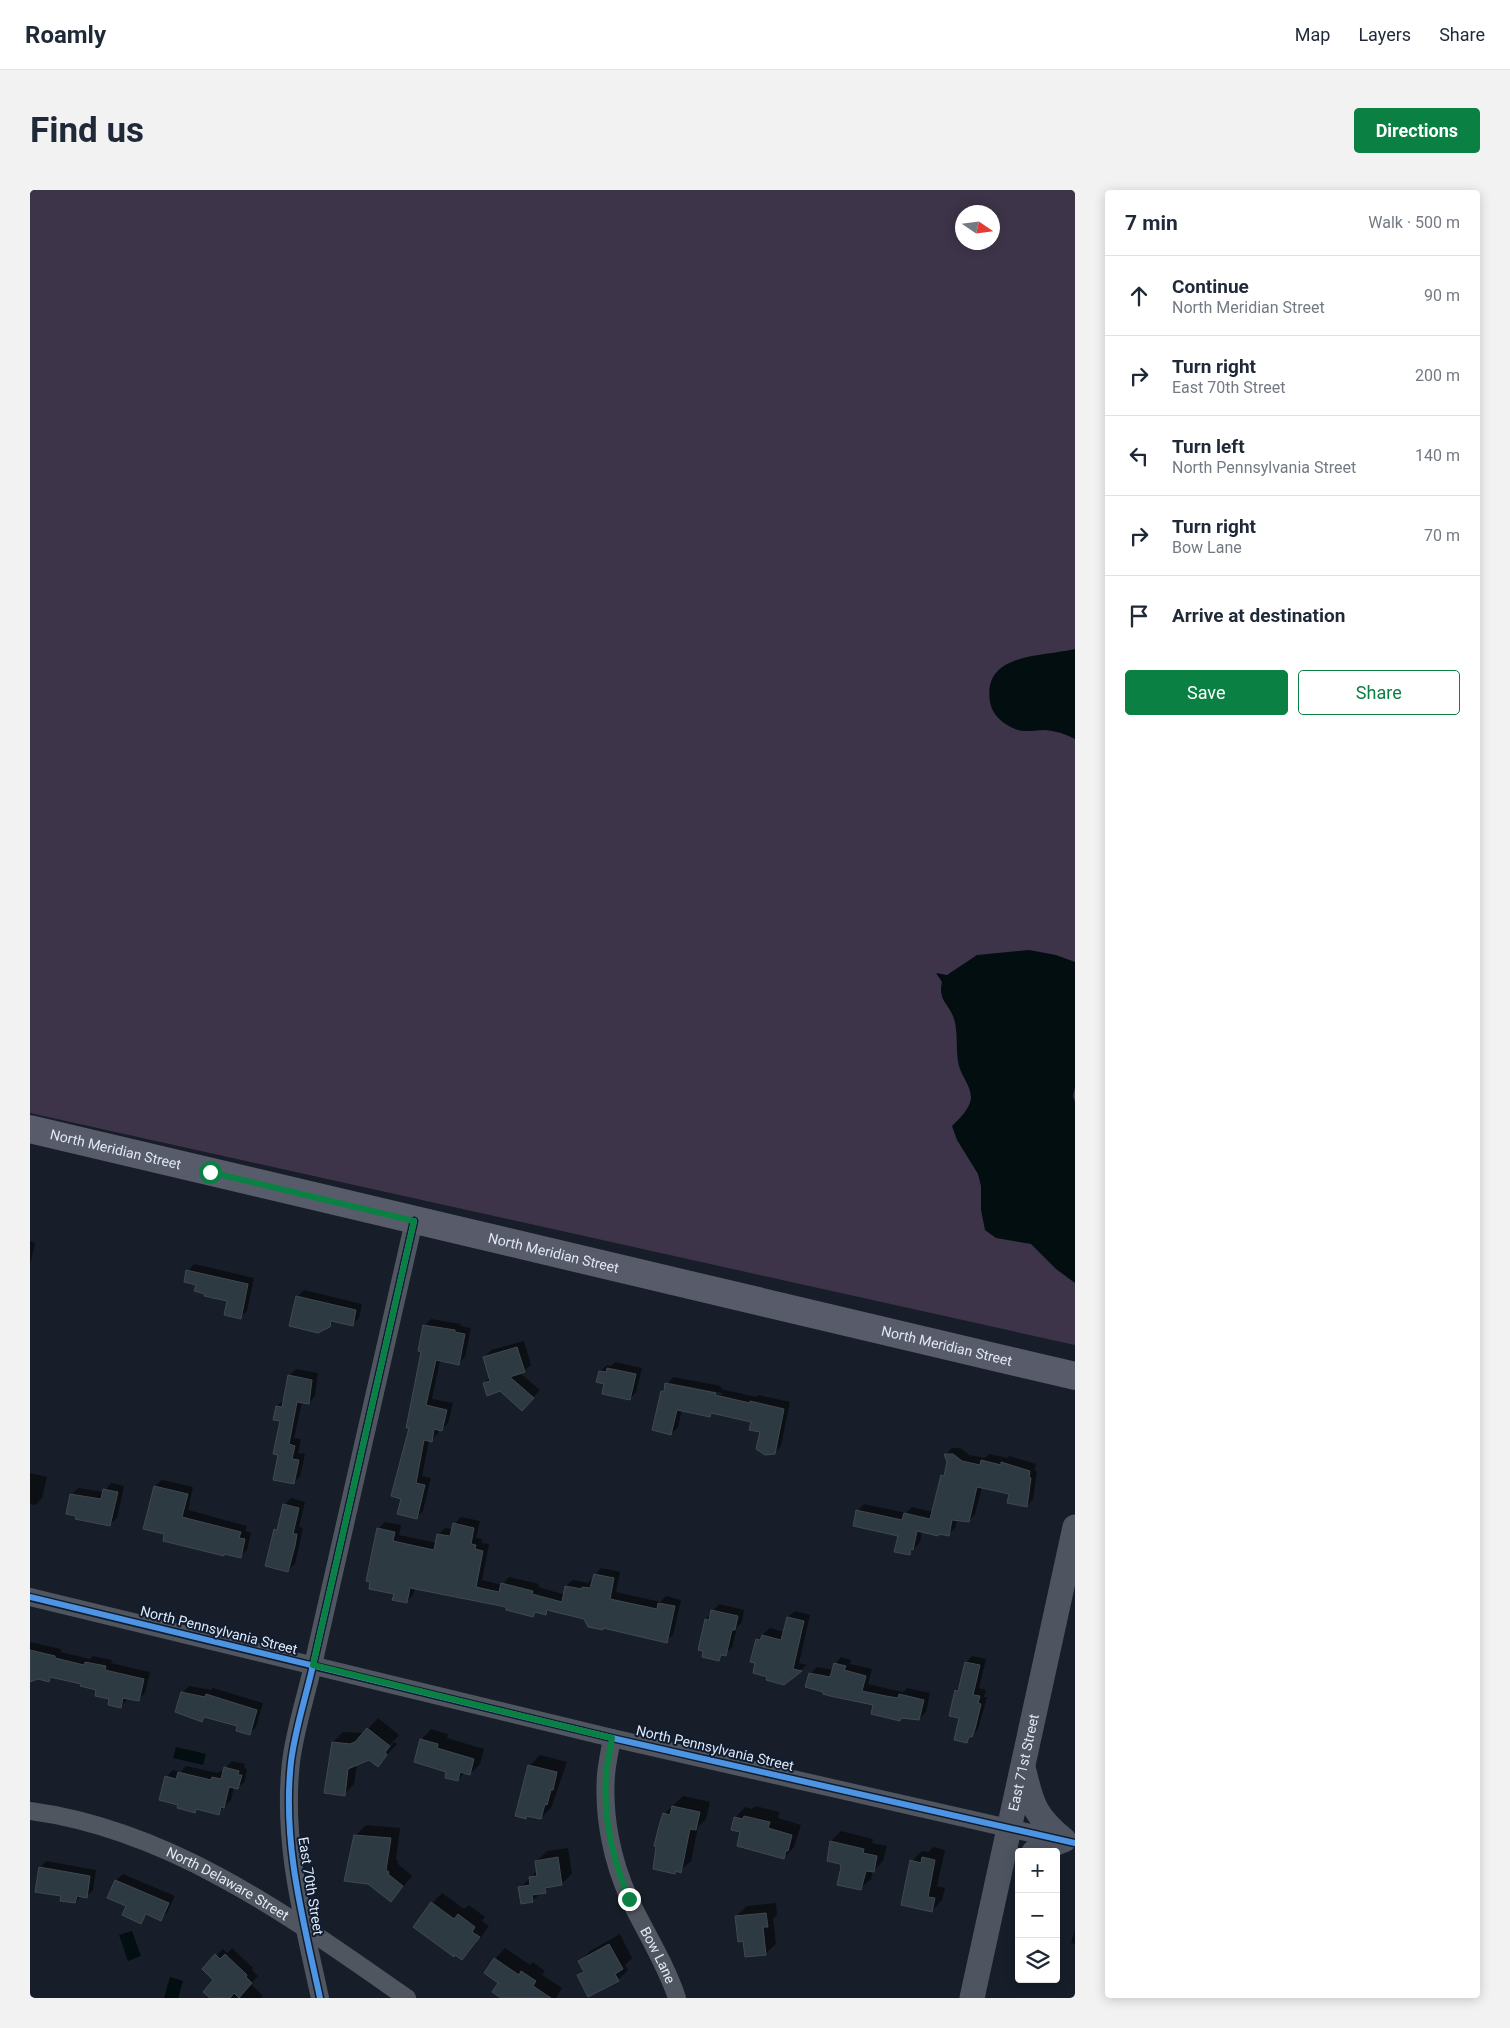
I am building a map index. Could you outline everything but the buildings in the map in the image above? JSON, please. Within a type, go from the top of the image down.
[{"type":"main road","name":"North Meridian Street","points":[[30,1130],[1075,1376]]},
{"type":"main road","name":"East 71st Street","points":[[972,1998],[1075,1527]]},
{"type":"main road","points":[[1023,1766],[1034,1807],[1047,1826],[1069,1842]]},
{"type":"main road","points":[[1048,1848],[1069,1842]]},
{"type":"main road","points":[[996,1892],[1015,1863]]},
{"type":"street","name":"East 70th Street","points":[[320,1998],[291,1858],[289,1796],[296,1734],[414,1221]]},
{"type":"street","name":"North Pennsylvania Street","points":[[30,1597],[612,1738],[1069,1842]]},
{"type":"street","name":"Bow Lane","points":[[612,1738],[606,1774],[605,1801],[612,1851],[629,1899],[665,1966],[677,1998]]},
{"type":"street","name":"North Delaware Street","points":[[30,1812],[80,1821],[148,1842],[213,1874],[305,1929],[407,1998]]},
{"type":"shaded area","points":[[30,190],[1075,190],[1075,1345],[30,1113]]},
{"type":"shaded area","points":[[1075,649],[1075,739],[1050,730],[1026,731],[1015,729],[996,715],[991,707],[990,686],[995,674],[1005,665],[1031,656]]},
{"type":"shaded area","points":[[1029,950],[1056,955],[1075,962],[1075,1087],[1073,1096],[1075,1102],[1075,1283],[1056,1269],[1031,1244],[996,1238],[985,1230],[978,1174],[957,1140],[952,1126],[969,1106],[971,1094],[959,1066],[955,1022],[951,1011],[942,997],[942,982],[936,973],[947,975],[977,955]]},
{"type":"shaded area","points":[[176,1747],[206,1754],[203,1765],[173,1758]]},
{"type":"shaded area","points":[[132,1931],[141,1956],[128,1961],[119,1935]]},
{"type":"shaded area","points":[[170,1977],[183,1981],[178,1998],[164,1998]]},
{"type":"cycle path","points":[[320,1998],[301,1910],[292,1851],[289,1822],[291,1762],[414,1221]]},
{"type":"cycle path","points":[[30,1597],[612,1738],[1075,1843]]},
{"type":"route","points":[[210,1172],[414,1221],[313,1665],[612,1738],[606,1774],[605,1801],[612,1851],[629,1899]]}]
